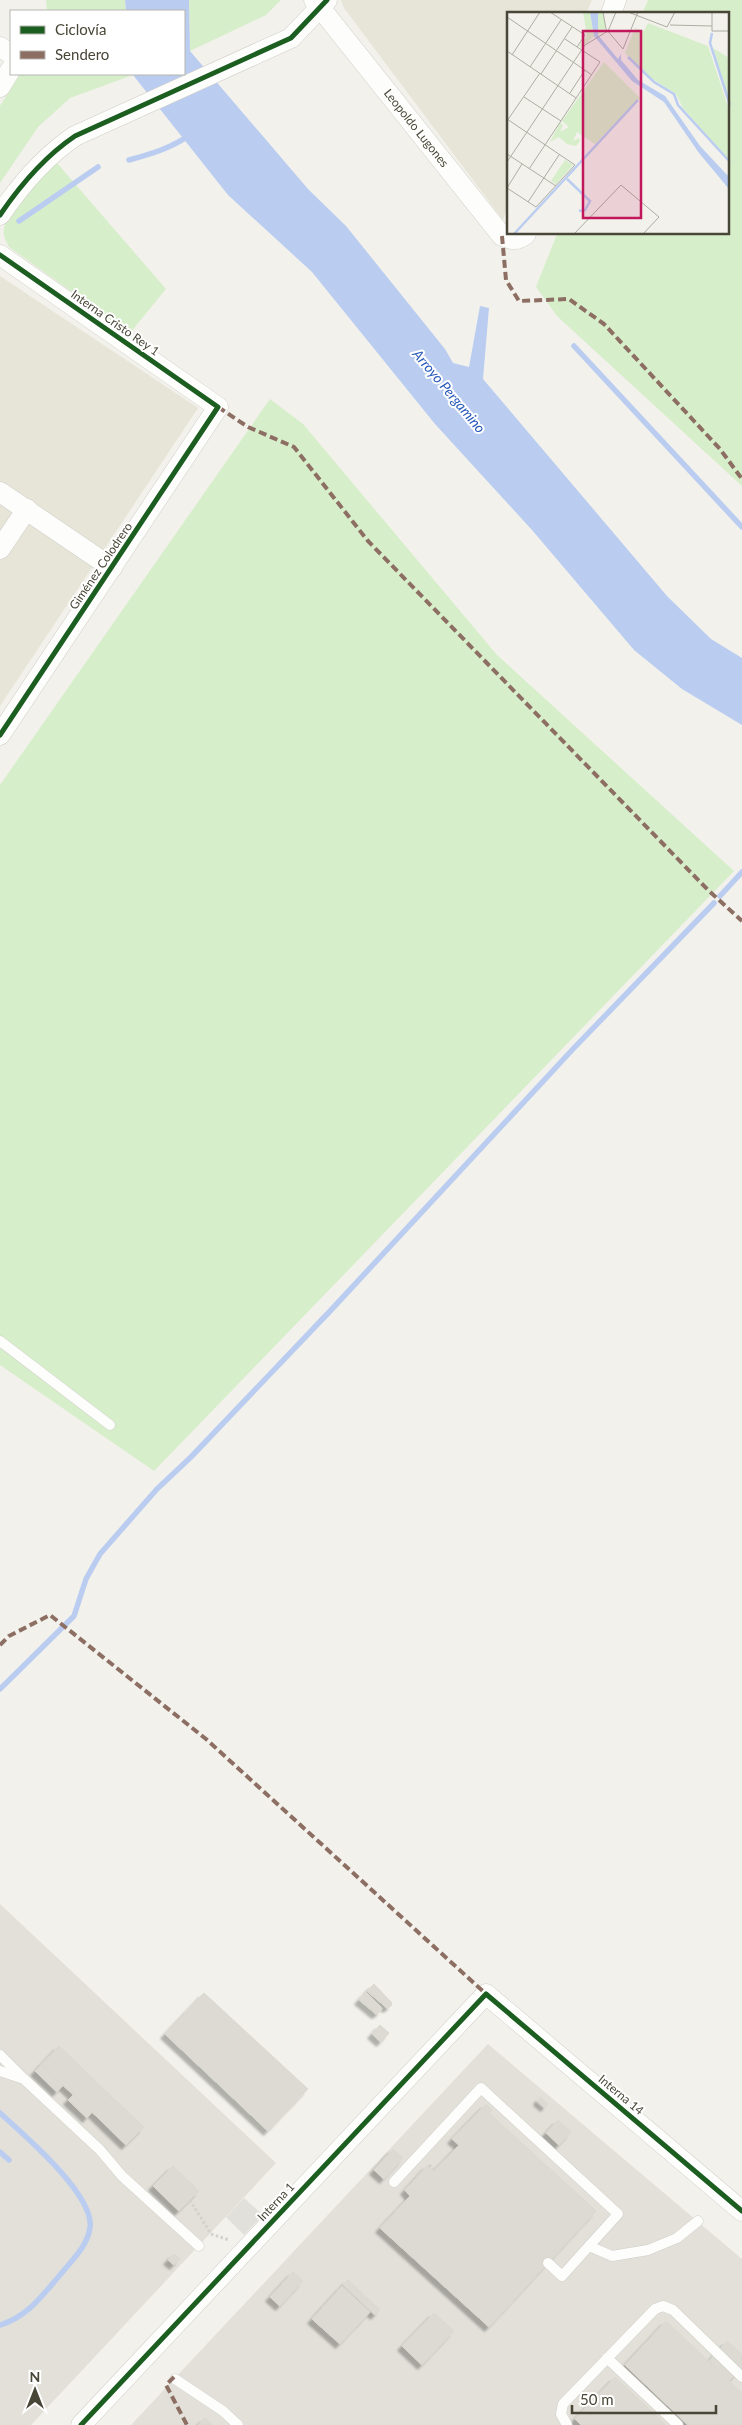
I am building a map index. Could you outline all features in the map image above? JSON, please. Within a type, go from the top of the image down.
[{"type":"street","points":[[612,12],[616,0]]},
{"type":"street","points":[[0,215],[18,189],[54,151],[75,136],[291,38],[320,3]]},
{"type":"street","name":"Leopoldo Lugones","points":[[320,3],[502,236],[511,240],[520,239],[525,235]]},
{"type":"street","points":[[0,87],[10,71]]},
{"type":"street","name":"Interna Cristo Rey 1","points":[[0,255],[218,406]]},
{"type":"street","name":"Giménez Colodrero","points":[[0,735],[218,406]]},
{"type":"street","points":[[0,492],[112,568]]},
{"type":"street","points":[[0,549],[27,509]]},
{"type":"street","name":"Interna 14","points":[[486,1994],[742,2211]]},
{"type":"street","name":"Interna 1","points":[[81,2425],[486,1994]]},
{"type":"lane","points":[[0,1341],[110,1425]]},
{"type":"lane","points":[[0,2055],[100,2150],[122,2176],[199,2246]]},
{"type":"lane","points":[[0,2071],[24,2079]]},
{"type":"lane","points":[[394,2182],[481,2088],[618,2214],[562,2276],[548,2263]]},
{"type":"lane","points":[[589,2246],[612,2256],[648,2250],[677,2238],[698,2222]]},
{"type":"lane","points":[[567,2425],[561,2414],[563,2404],[655,2309],[663,2306],[673,2310],[742,2377]]},
{"type":"lane","points":[[607,2358],[678,2425]]},
{"type":"lane","points":[[175,2379],[223,2411],[238,2425]]},
{"type":"path","points":[[190,2200],[211,2234],[248,2246]]},
{"type":"shaded area","points":[[341,0],[592,0],[587,12],[507,12],[507,209],[503,220],[344,8]]},
{"type":"shaded area","points":[[0,276],[198,408],[0,706]]},
{"type":"shaded area","points":[[0,1904],[276,2163],[31,2425],[0,2425]]},
{"type":"shaded area","points":[[488,2044],[742,2259],[742,2425],[131,2425]]},
{"type":"shaded area","points":[[244,2198],[263,2215],[244,2235],[226,2217]]},
{"type":"green space","points":[[46,0],[125,0],[126,10],[47,10]]},
{"type":"green space","points":[[189,0],[281,0],[266,15],[190,51]]},
{"type":"green space","points":[[648,0],[742,0],[742,486],[557,316],[536,287],[557,235],[730,235],[730,12],[643,12]]},
{"type":"green space","points":[[19,75],[133,75],[70,98],[38,127],[0,183],[0,106]]},
{"type":"green space","points":[[57,163],[166,289],[130,333],[9,247],[6,241],[4,229],[11,213],[26,194]]},
{"type":"green space","points":[[270,399],[303,424],[497,655],[734,871],[154,1471],[0,1365],[0,785]]},
{"type":"water","name":"Arroyo Pergamino","points":[[125,0],[189,0],[190,51],[308,189],[346,226],[445,349],[453,363],[469,367],[480,306],[489,308],[483,379],[667,596],[711,639],[742,658],[742,725],[682,689],[634,650],[532,530],[435,424],[312,272],[228,195],[133,75],[185,75],[185,10],[126,10]]},
{"type":"building","points":[[374,1984],[392,2003],[391,2006],[387,2008],[367,1991]]},
{"type":"building","points":[[366,1992],[382,2008],[380,2012],[376,2014],[359,2000]]},
{"type":"building","points":[[204,1993],[308,2089],[268,2131],[165,2034]]},
{"type":"building","points":[[380,2025],[389,2033],[381,2042],[372,2034]]},
{"type":"building","points":[[59,2046],[112,2097],[95,2115],[41,2065]]},
{"type":"building","points":[[41,2065],[63,2085],[57,2092],[35,2071]]},
{"type":"building","points":[[73,2095],[92,2112],[87,2118],[68,2100]]},
{"type":"building","points":[[112,2097],[144,2127],[126,2145],[95,2115]]},
{"type":"building","points":[[540,2097],[548,2104],[545,2107],[538,2101]]},
{"type":"building","points":[[486,2104],[492,2110],[489,2113],[596,2211],[489,2327],[380,2228],[410,2196],[405,2190],[428,2165],[434,2171],[459,2145],[452,2139]]},
{"type":"building","points":[[558,2120],[571,2132],[559,2145],[546,2133]]},
{"type":"building","points":[[393,2149],[403,2158],[384,2179],[374,2170]]},
{"type":"building","points":[[173,2166],[199,2191],[179,2211],[153,2186]]},
{"type":"building","points":[[174,2254],[180,2259],[174,2265],[168,2260]]},
{"type":"building","points":[[293,2272],[303,2281],[280,2306],[270,2297]]},
{"type":"building","points":[[348,2280],[380,2310],[375,2315],[343,2285]]},
{"type":"building","points":[[342,2286],[370,2312],[340,2344],[312,2319]]},
{"type":"building","points":[[434,2313],[454,2331],[422,2365],[402,2346]]},
{"type":"building","points":[[666,2321],[742,2393],[742,2425],[688,2425],[625,2365]]},
{"type":"building","points":[[727,2341],[742,2355],[742,2368],[729,2381],[709,2361]]},
{"type":"building","points":[[615,2377],[666,2425],[581,2425],[575,2419]]},
{"type":"building","points":[[205,2418],[213,2425],[198,2425]]},
{"type":"waterway","points":[[129,160],[169,147],[191,134]]},
{"type":"waterway","points":[[19,221],[98,167]]},
{"type":"waterway","points":[[574,346],[742,527]]},
{"type":"waterway","points":[[720,896],[742,872]]},
{"type":"waterway","points":[[0,1689],[74,1616],[86,1579],[100,1554],[157,1489],[191,1457],[332,1309],[573,1049],[714,903]]},
{"type":"waterway","points":[[0,2113],[40,2150],[70,2183],[89,2214],[90,2228],[86,2241],[78,2253],[40,2298],[18,2317],[0,2325]]},
{"type":"waterway","points":[[0,2152],[9,2160]]},
{"type":"marked path","points":[[502,236],[506,280],[519,301],[569,299],[604,324],[720,449],[742,479]]},
{"type":"marked path","points":[[218,407],[248,427],[294,447],[368,541],[708,890],[742,921]]},
{"type":"marked path","points":[[0,1645],[9,1636],[50,1615],[206,1739],[486,1994]]},
{"type":"marked path","points":[[174,2377],[166,2385],[187,2425]]},
{"type":"cycle path","points":[[0,215],[34,172],[53,153],[75,136],[291,38],[327,0]]},
{"type":"cycle path","points":[[0,255],[218,407],[0,735]]},
{"type":"cycle path","points":[[81,2425],[486,1994],[742,2211]]}]
